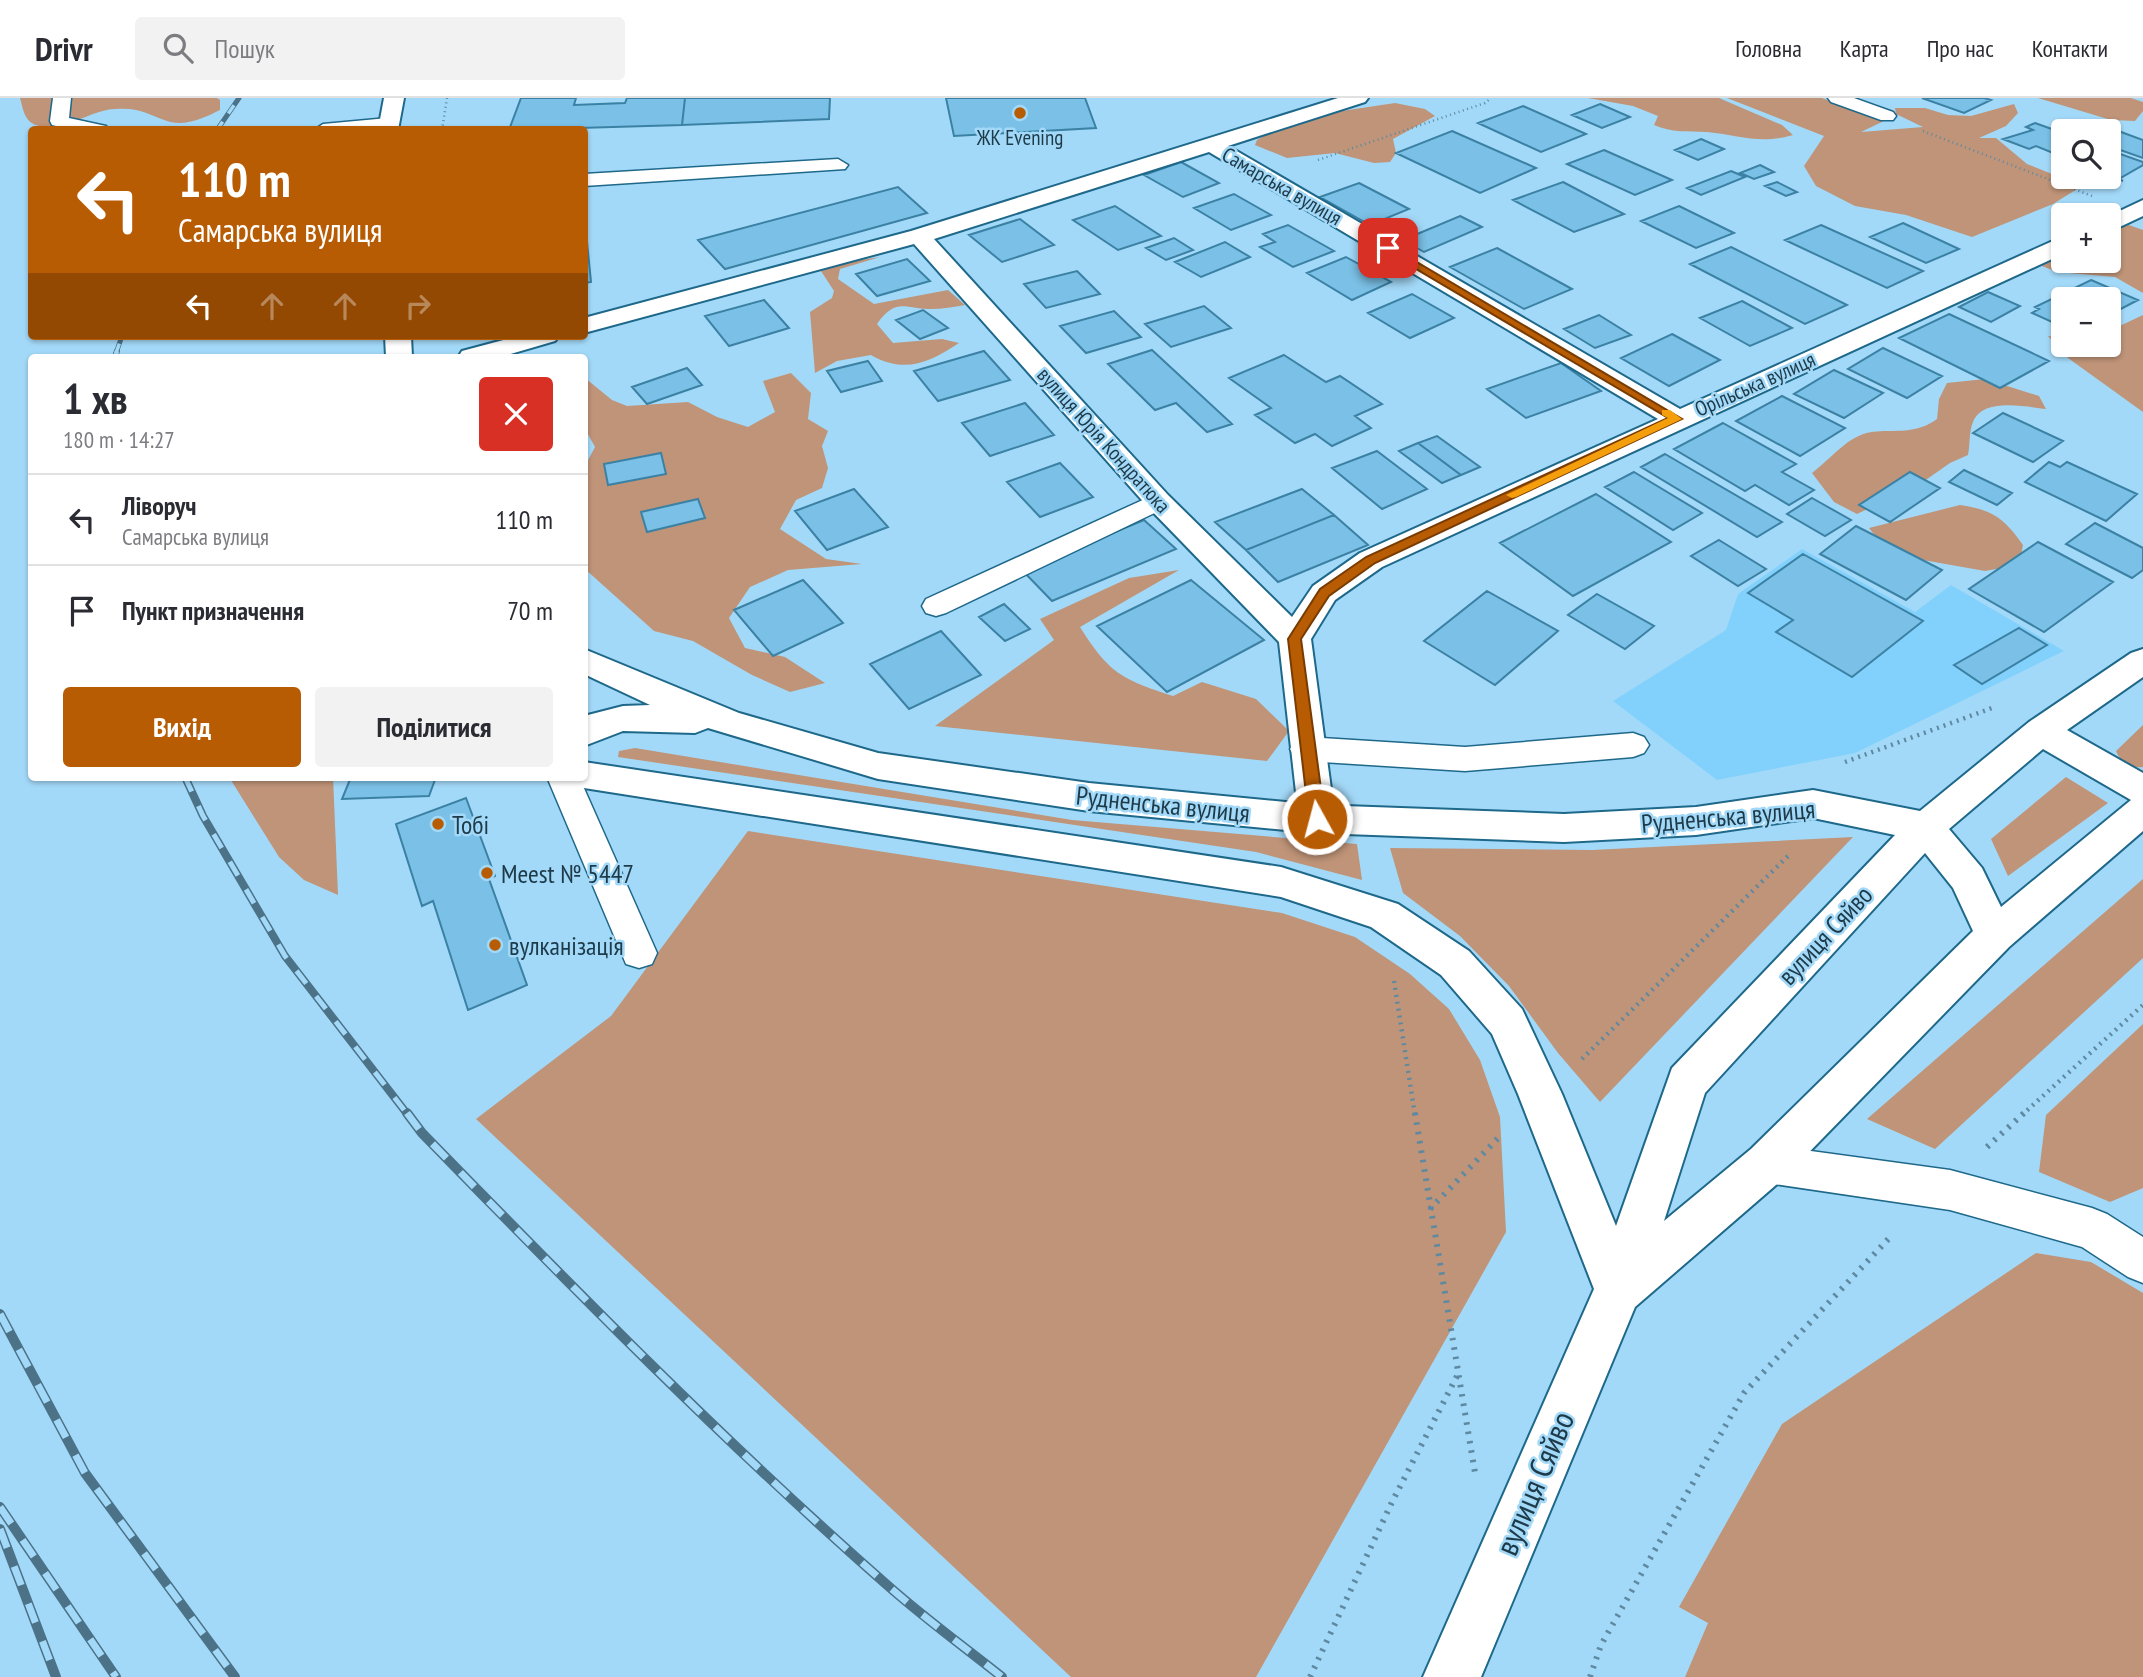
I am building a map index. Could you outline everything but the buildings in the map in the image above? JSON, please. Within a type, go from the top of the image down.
[{"type":"street","points":[[388,126],[394,98]]},
{"type":"street","points":[[588,325],[919,236],[1358,98]]},
{"type":"street","name":"Самарська вулиця","points":[[1212,145],[1677,419]]},
{"type":"street","points":[[2121,220],[2140,213]]},
{"type":"street","name":"вулиця Юрія Кондратюка","points":[[919,236],[1158,501],[1294,639]]},
{"type":"street","name":"Орільська вулиця","points":[[1294,639],[1324,593],[1371,560],[2051,250]]},
{"type":"street","points":[[482,354],[532,340]]},
{"type":"street","points":[[1294,639],[1317,819]]},
{"type":"street","name":"вулиця Сяйво","points":[[1452,1677],[1618,1290],[1686,1082],[1926,827],[2041,730],[2143,661]]},
{"type":"street","name":"Рудненська вулиця","points":[[588,662],[647,690],[728,722],[878,766],[1089,797],[1317,819],[1564,828],[1696,821],[1813,804],[1926,827]]},
{"type":"street","points":[[588,730],[597,723],[642,718],[728,722]]},
{"type":"street","points":[[2041,730],[2143,790]]},
{"type":"street","points":[[588,776],[1281,882],[1384,915],[1455,963],[1507,1022],[1540,1094],[1618,1290]]},
{"type":"street","name":"вулиця Сяйво","points":[[1618,1290],[1767,1164],[1995,935],[2143,810]]},
{"type":"street","points":[[1926,827],[1968,879],[1995,935]]},
{"type":"lane","points":[[62,98],[59,121],[81,126]]},
{"type":"lane","points":[[1837,98],[1887,116]]},
{"type":"lane","points":[[588,180],[838,165]]},
{"type":"lane","points":[[936,606],[1158,501]]},
{"type":"lane","points":[[1306,749],[1465,759],[1633,745]]},
{"type":"lane","points":[[565,781],[639,953]]},
{"type":"lane","points":[[1767,1164],[1950,1190],[2092,1229],[2143,1262]]},
{"type":"path","points":[[443,126],[447,98]]},
{"type":"path","points":[[1267,177],[1485,103],[1491,98]]},
{"type":"path","points":[[1887,116],[2094,196]]},
{"type":"path","points":[[1838,764],[2001,705]]},
{"type":"path","points":[[1578,1062],[1793,851]]},
{"type":"path","points":[[1310,1677],[1392,1502],[1457,1376],[1393,979]]},
{"type":"path","points":[[1982,1152],[2143,1006]]},
{"type":"path","points":[[1430,1209],[1509,1127]]},
{"type":"path","points":[[1590,1677],[1601,1645],[1744,1393],[1902,1224]]},
{"type":"shaded area","points":[[20,98],[220,100],[220,110],[201,119],[181,123],[137,110],[115,109],[66,124],[41,126],[32,123],[25,114]]},
{"type":"shaded area","points":[[1588,98],[1719,98],[1782,125],[1793,135],[1760,139],[1667,129],[1654,125],[1658,116],[1633,106]]},
{"type":"shaded area","points":[[1727,98],[1822,98],[1884,121],[1861,132],[1923,127],[1896,114],[1895,108],[1925,108],[1948,115],[1971,116],[2014,104],[2018,113],[2006,126],[1979,138],[1996,138],[2027,164],[2051,174],[2051,189],[2077,189],[2051,205],[1972,237],[1906,215],[1855,206],[1816,186],[1804,166],[1824,136]]},
{"type":"shaded area","points":[[2038,98],[2131,98],[2143,102],[2143,111],[2135,121],[2108,119]]},
{"type":"shaded area","points":[[1395,103],[1425,109],[1435,116],[1393,139],[1396,153],[1390,162],[1374,163],[1335,153],[1287,158],[1255,145],[1257,140],[1287,123],[1315,115]]},
{"type":"shaded area","points":[[2126,224],[2143,230],[2143,293],[2115,277],[2069,273],[2121,273],[2121,226]]},
{"type":"shaded area","points":[[2051,254],[2051,270],[2032,262]]},
{"type":"shaded area","points":[[880,257],[840,269],[838,279],[874,304],[948,290],[965,305],[935,309],[902,306],[890,310],[877,324],[893,343],[942,339],[959,343],[927,361],[916,364],[894,364],[871,355],[837,361],[815,373],[810,312],[832,298],[834,291],[821,271],[848,262]]},
{"type":"shaded area","points":[[2143,315],[2143,412],[2067,357],[2121,357],[2121,325]]},
{"type":"shaded area","points":[[791,373],[811,393],[808,419],[828,431],[822,446],[828,468],[822,488],[796,500],[780,529],[826,559],[862,564],[788,570],[750,587],[729,618],[745,648],[785,657],[825,683],[790,692],[752,675],[693,641],[654,631],[588,572],[588,460],[595,447],[588,434],[588,380],[612,400],[627,406],[688,402],[717,417],[748,427],[775,412],[763,381]]},
{"type":"shaded area","points":[[1985,379],[2039,396],[2046,409],[2006,405],[1986,409],[1978,414],[1973,422],[1968,455],[1950,463],[1920,484],[1857,514],[1834,502],[1812,473],[1847,443],[1863,434],[1913,429],[1937,419],[1939,399],[1947,383]]},
{"type":"shaded area","points":[[1960,505],[1989,513],[2010,528],[2023,545],[2019,565],[1985,571],[1906,557],[1877,538],[1869,528]]},
{"type":"shaded area","points":[[1802,549],[1915,612],[1951,585],[2064,651],[1855,753],[1717,780],[1613,701],[1726,630],[1738,594]]},
{"type":"shaded area","points":[[1179,570],[1080,627],[1108,665],[1141,685],[1173,696],[1202,682],[1256,699],[1289,731],[1267,761],[935,726],[1054,640],[1040,619],[1129,578]]},
{"type":"shaded area","points":[[2143,725],[2143,767],[2135,767],[2123,761],[2116,751]]},
{"type":"shaded area","points":[[635,748],[1072,820],[1357,844],[1362,880],[1256,852],[618,757],[619,751]]},
{"type":"shaded area","points":[[2066,777],[2108,803],[2008,876],[1991,839]]},
{"type":"shaded area","points":[[232,781],[333,781],[338,895],[304,880],[279,857]]},
{"type":"shaded area","points":[[748,831],[1282,913],[1355,937],[1410,974],[1449,1009],[1480,1060],[1500,1117],[1506,1232],[1256,1677],[1071,1677],[476,1119],[611,1016]]},
{"type":"shaded area","points":[[1853,837],[1600,1102],[1558,1053],[1509,986],[1460,936],[1403,893],[1390,848],[1592,850]]},
{"type":"shaded area","points":[[2143,879],[2143,958],[1935,1149],[1867,1119]]},
{"type":"shaded area","points":[[2143,1024],[2143,1188],[2110,1202],[2039,1172],[2046,1115]]},
{"type":"shaded area","points":[[2036,1253],[2091,1262],[2143,1293],[2143,1677],[1685,1677],[1708,1623],[1679,1607],[1782,1424]]},
{"type":"railway","points":[[220,126],[239,98]]},
{"type":"railway","points":[[116,353],[121,340]]},
{"type":"railway","points":[[187,781],[203,816],[285,956],[408,1115]]},
{"type":"railway","points":[[407,1113],[422,1133],[535,1249],[766,1475],[900,1596],[1002,1677]]},
{"type":"railway","points":[[0,1314],[85,1473],[235,1677]]},
{"type":"railway","points":[[0,1507],[116,1677]]},
{"type":"railway","points":[[0,1529],[56,1677]]},
{"type":"slow traffic","points":[[1512,495],[1677,419],[1666,413]]},
{"type":"place","name":"ЖК Evening","points":[[1020,113]]},
{"type":"place","name":"Тобі","points":[[438,824]]},
{"type":"place","name":"Meest № 5447","points":[[487,873]]},
{"type":"place","name":"вулканізація","points":[[495,945]]},
{"type":"route","points":[[1317,819],[1294,639],[1324,593],[1371,560],[1677,419],[1388,248]]}]
